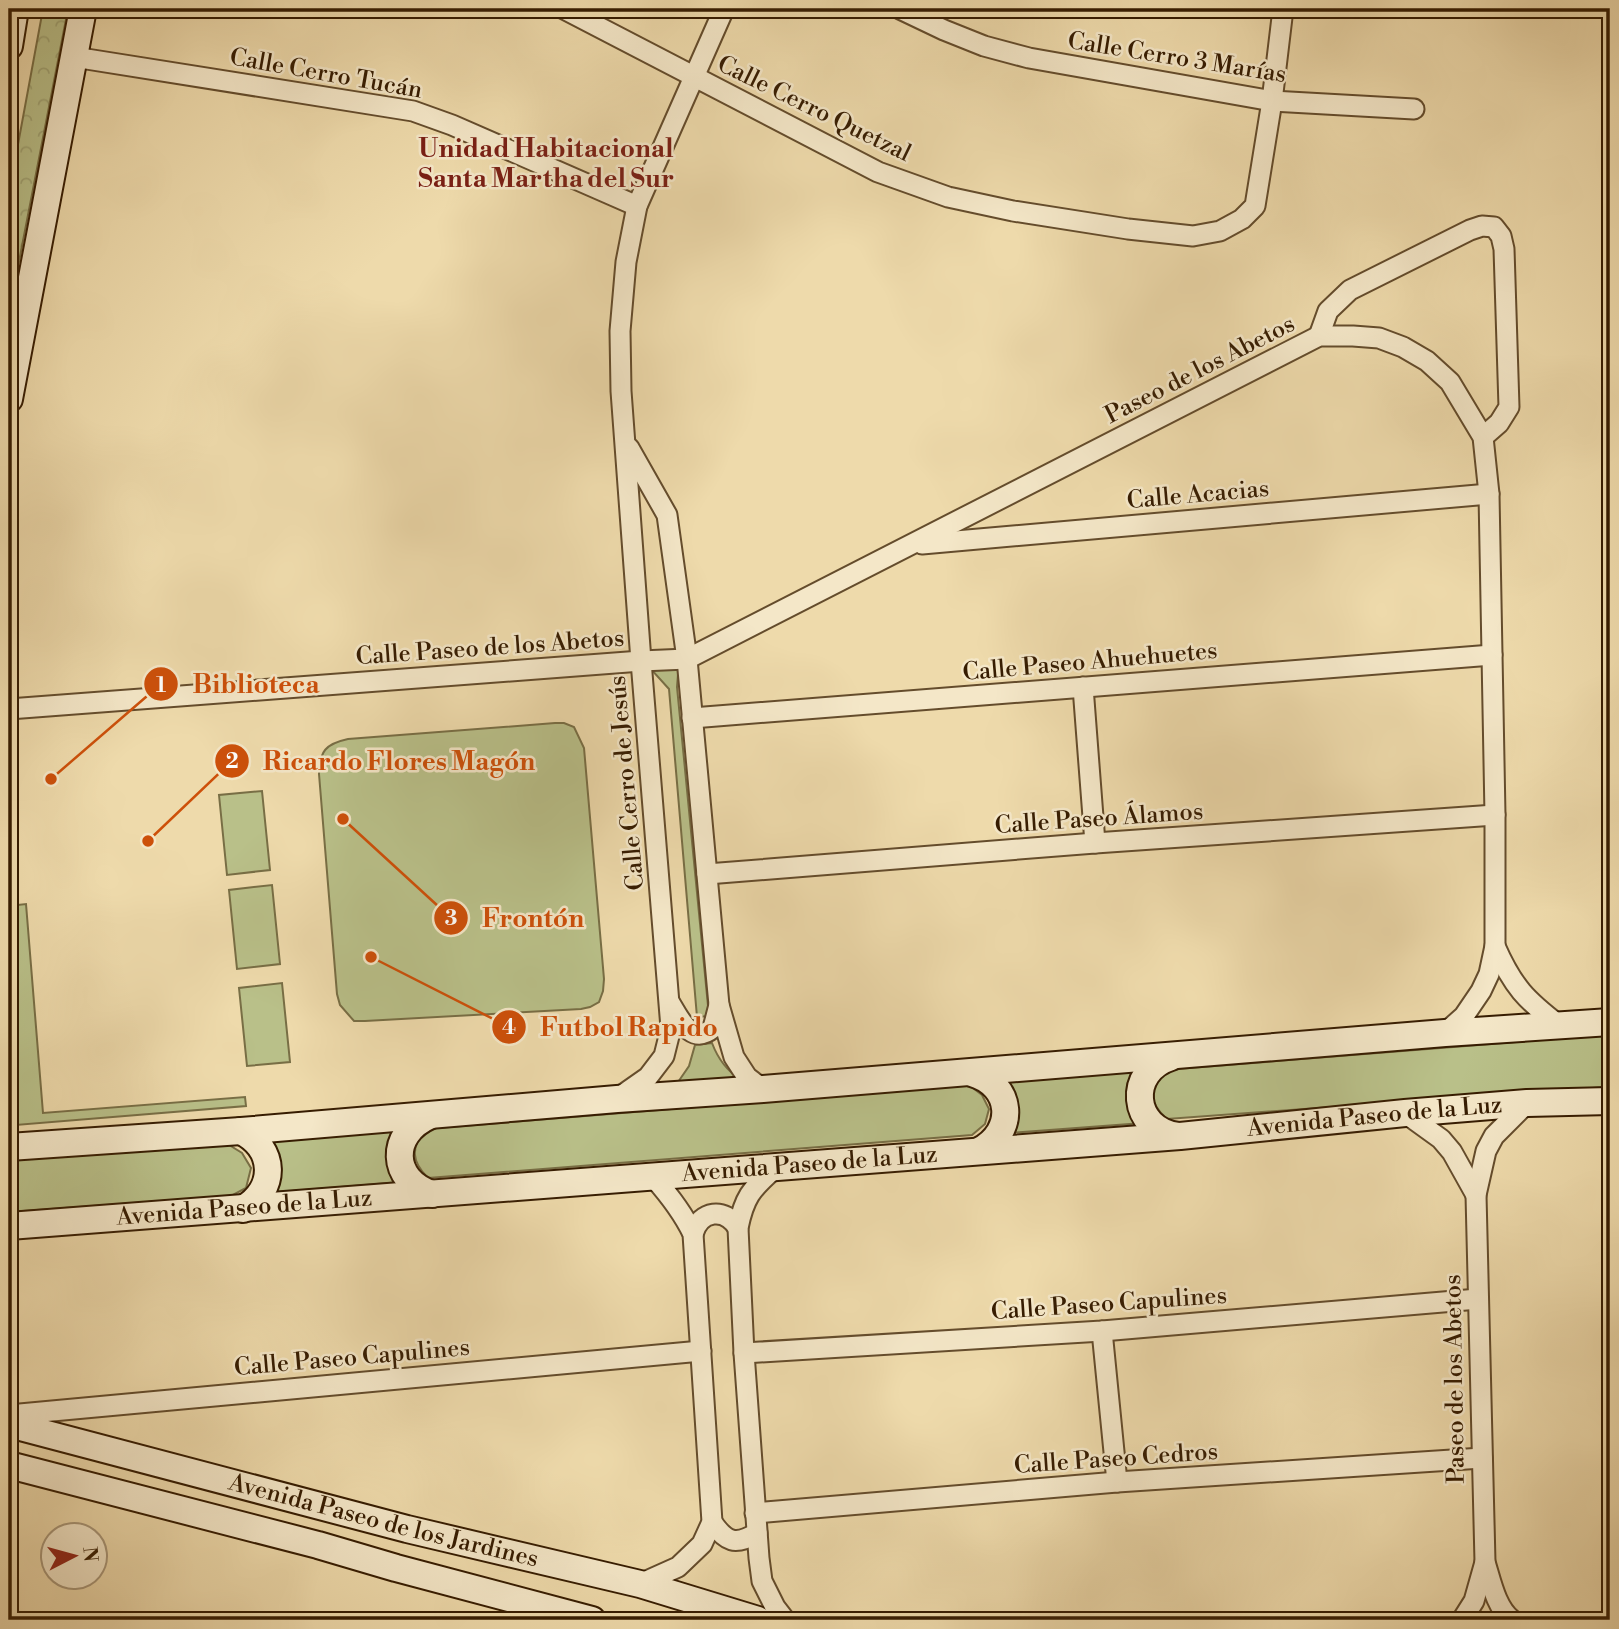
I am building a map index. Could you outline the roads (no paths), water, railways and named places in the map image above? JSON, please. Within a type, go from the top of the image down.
[{"type":"street","points":[[9,46],[15,9]]},
{"type":"street","points":[[9,399],[83,9]]},
{"type":"street","name":"Calle Cerro Quetzal","points":[[564,9],[878,172],[948,197],[1013,211],[1128,229],[1193,236],[1220,231],[1242,219],[1255,206],[1272,101]]},
{"type":"street","name":"Calle Cerro de Jesús","points":[[617,1099],[648,1077],[664,1056],[671,1028],[621,391],[620,331],[626,262],[637,206],[724,9]]},
{"type":"street","name":"Calle Cerro 3 Marías","points":[[900,9],[984,46],[1029,58],[1272,101],[1414,109]]},
{"type":"street","points":[[1272,101],[1283,9]]},
{"type":"street","name":"Calle Cerro Tucán","points":[[74,57],[413,111],[452,125],[637,206]]},
{"type":"street","points":[[1319,336],[1328,312],[1350,290],[1469,230],[1482,226],[1494,227],[1501,236],[1504,249],[1509,407],[1499,423],[1483,437]]},
{"type":"street","name":"Paseo de los Abetos","points":[[687,659],[1319,336],[1379,338],[1403,347],[1427,361],[1450,382],[1483,437],[1489,494],[1495,947],[1489,974],[1481,991],[1464,1016],[1445,1033]]},
{"type":"street","name":"Calle Cerro de Jesús","points":[[625,441],[667,516],[687,659],[719,1005],[734,1057],[747,1077],[763,1089]]},
{"type":"street","name":"Calle Acacias","points":[[912,545],[1489,494]]},
{"type":"street","name":"Calle Paseo Ahuehuetes","points":[[692,718],[1492,655]]},
{"type":"street","name":"Calle Paseo de los Abetos","points":[[9,709],[687,659]]},
{"type":"street","points":[[1083,687],[1095,844]]},
{"type":"street","name":"Calle Paseo Álamos","points":[[707,874],[1495,815]]},
{"type":"street","name":"Paseo de los Abetos","points":[[1495,947],[1519,991],[1560,1026]]},
{"type":"street","points":[[670,1002],[682,1023],[696,1034],[704,1034],[713,1028],[719,1005]]},
{"type":"street","points":[[9,1147],[1610,1022]]},
{"type":"street","points":[[1172,1057],[1163,1059],[1147,1072],[1142,1081],[1139,1101],[1146,1119],[1153,1126],[1161,1132],[1180,1136]]},
{"type":"street","points":[[972,1073],[982,1076],[998,1089],[1006,1108],[1005,1119],[997,1139],[979,1151]]},
{"type":"street","name":"Avenida Paseo de la Luz","points":[[9,1226],[1180,1136],[1527,1103],[1610,1101]]},
{"type":"street","name":"Paseo de los Abetos","points":[[1462,1620],[1474,1601],[1485,1562],[1476,1195],[1486,1151],[1494,1136],[1527,1103]]},
{"type":"street","name":"Paseo de los Abetos","points":[[1405,1113],[1441,1139],[1452,1152],[1476,1195]]},
{"type":"street","points":[[429,1116],[419,1120],[404,1136],[400,1157],[406,1177],[422,1191],[432,1194]]},
{"type":"street","points":[[240,1131],[257,1142],[263,1150],[268,1169],[267,1179],[259,1197],[243,1209]]},
{"type":"street","points":[[774,1168],[753,1187],[742,1208],[738,1228],[744,1353],[762,1581],[785,1620]]},
{"type":"street","points":[[640,1584],[678,1567],[702,1545],[712,1522],[693,1234],[673,1200],[654,1178]]},
{"type":"street","points":[[693,1234],[699,1221],[712,1214],[728,1217],[738,1228]]},
{"type":"street","name":"Calle Paseo Capulines","points":[[744,1353],[1102,1331],[1478,1299]]},
{"type":"street","points":[[1102,1331],[1117,1482]]},
{"type":"street","name":"Calle Paseo Capulines","points":[[9,1415],[701,1351]]},
{"type":"street","name":"Avenida Paseo de los Jardines","points":[[9,1424],[407,1529],[640,1584],[758,1620]]},
{"type":"street","name":"Calle Paseo Cedros","points":[[755,1513],[1117,1482],[1482,1458]]},
{"type":"street","name":"Avenida Paseo de los Jardines","points":[[9,1465],[592,1620]]},
{"type":"street","points":[[318,1545],[328,1507]]},
{"type":"street","points":[[712,1522],[720,1534],[731,1541],[745,1540],[757,1533]]},
{"type":"street","points":[[396,1568],[407,1529]]},
{"type":"street","name":"Paseo de los Abetos","points":[[1485,1562],[1498,1599],[1512,1620]]},
{"type":"place","name":"Biblioteca","points":[[51,779]]},
{"type":"place","name":"Frontón","points":[[343,819]]},
{"type":"place","name":"Ricardo Flores Magón","points":[[148,841]]},
{"type":"place","name":"Futbol Rapido","points":[[371,957]]},
{"type":"district","name":"Unidad Habitacional Santa Martha del Sur","points":[[546,164]]}]
